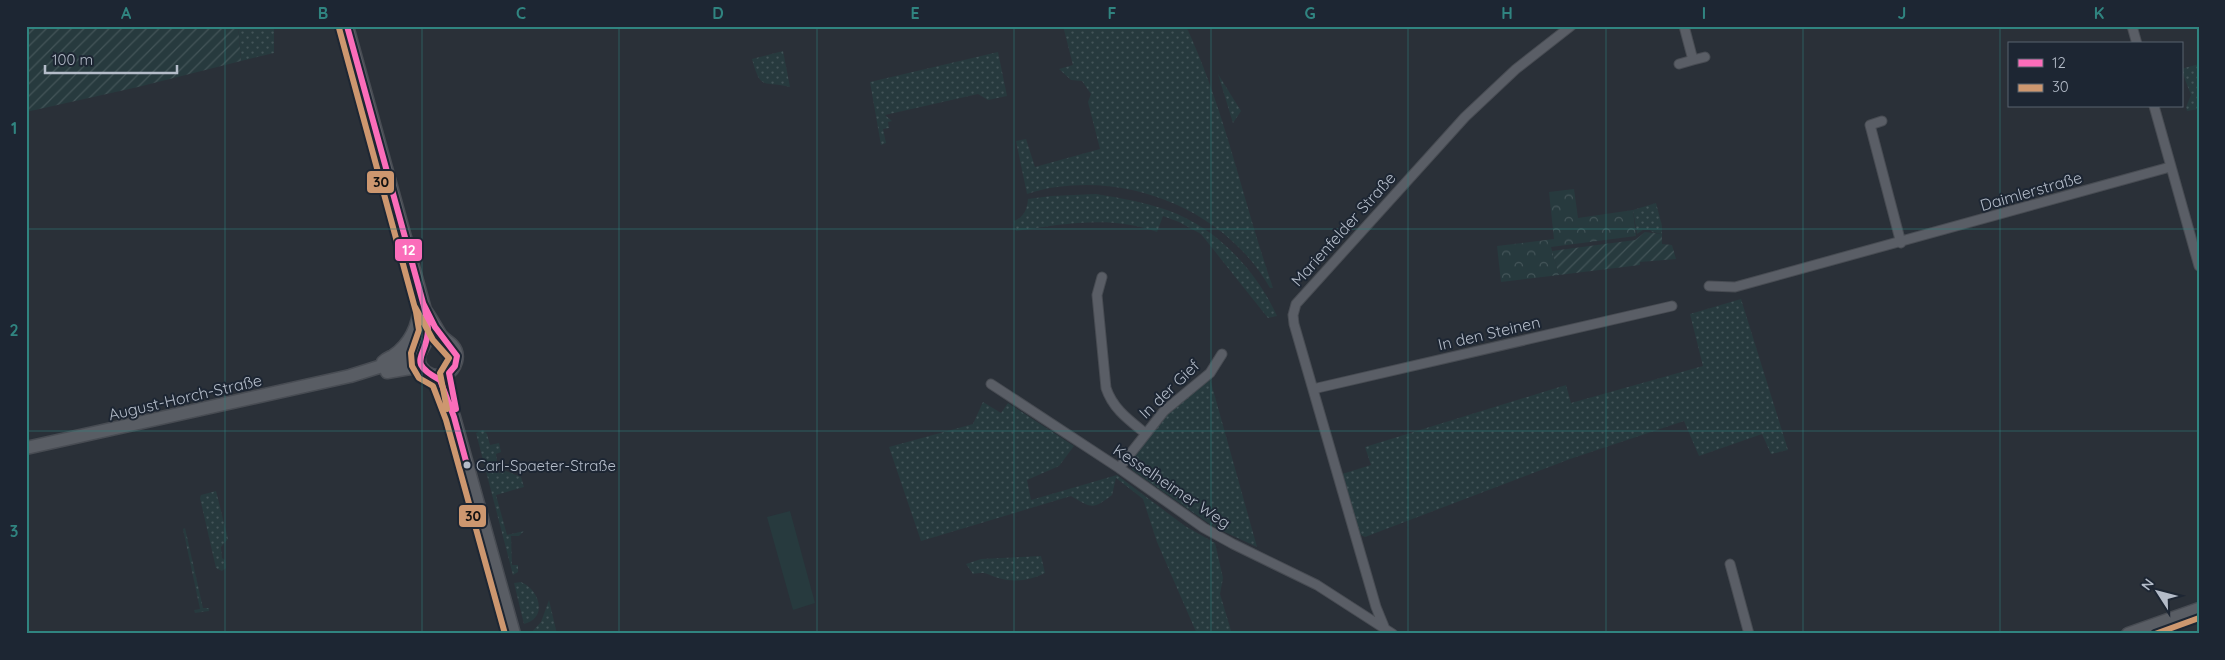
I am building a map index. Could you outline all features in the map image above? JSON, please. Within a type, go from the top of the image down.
[{"type":"main road","points":[[347,26],[425,310],[428,330],[420,363],[423,369],[436,377],[444,389],[454,417],[514,634]]},
{"type":"main road","name":"August-Horch-Straße","points":[[378,366],[405,344],[417,325],[420,297]]},
{"type":"main road","points":[[425,310],[445,340],[453,347],[457,358],[454,369],[449,373],[436,377]]},
{"type":"main road","points":[[423,348],[434,339],[445,340]]},
{"type":"main road","name":"August-Horch-Straße","points":[[26,448],[350,376],[414,356],[423,348]]},
{"type":"main road","name":"August-Horch-Straße","points":[[350,376],[381,374],[416,367],[423,369]]},
{"type":"main road","points":[[449,373],[456,406],[454,417]]},
{"type":"main road","points":[[2128,634],[2199,609]]},
{"type":"street","name":"Marienfelder Straße","points":[[1385,629],[1376,607],[1294,324],[1293,315],[1296,304],[1465,118],[1516,69],[1571,26]]},
{"type":"street","points":[[1684,26],[1693,60]]},
{"type":"street","points":[[2132,26],[2136,42]]},
{"type":"street","points":[[1679,64],[1705,57]]},
{"type":"street","points":[[2155,108],[2199,266]]},
{"type":"street","points":[[1882,121],[1870,125],[1901,242]]},
{"type":"street","name":"Daimlerstraße","points":[[1709,286],[1735,287],[2170,167]]},
{"type":"street","points":[[1102,277],[1097,295],[1106,388],[1114,406],[1145,433]]},
{"type":"street","name":"In den Steinen","points":[[1313,389],[1672,306]]},
{"type":"street","name":"In der Gief","points":[[1119,468],[1164,411],[1210,373],[1222,354]]},
{"type":"street","name":"Kesselheimer Weg","points":[[991,384],[1119,468],[1204,528],[1318,584],[1394,634]]},
{"type":"street","points":[[1730,564],[1749,634]]},
{"type":"green space","points":[[26,26],[238,26],[241,61],[138,87],[26,112]]},
{"type":"green space","points":[[238,26],[274,26],[274,53],[241,61]]},
{"type":"green space","points":[[1063,26],[1186,26],[1200,58],[1223,123],[1273,288],[1270,288],[1252,262],[1231,240],[1206,221],[1179,206],[1150,194],[1119,187],[1088,185],[1053,187],[1027,194],[1016,141],[1026,139],[1035,167],[1100,149],[1088,102],[1091,94],[1082,81],[1071,80],[1059,69],[1073,65]]},
{"type":"green space","points":[[783,51],[790,87],[764,83],[758,76],[752,59]]},
{"type":"green space","points":[[998,52],[1007,96],[988,100],[978,94],[885,115],[892,121],[888,122],[889,128],[883,129],[886,143],[881,145],[870,82]]},
{"type":"green space","points":[[2199,64],[2199,109],[2187,111],[2186,107],[2191,95],[2182,69]]},
{"type":"green space","points":[[1218,74],[1241,111],[1233,123]]},
{"type":"green space","points":[[1574,189],[1578,218],[1633,210],[1636,236],[1551,247],[1559,275],[1501,282],[1497,246],[1554,239],[1549,192]]},
{"type":"green space","points":[[1096,194],[1132,200],[1158,207],[1202,227],[1218,239],[1246,267],[1258,282],[1277,316],[1268,318],[1201,234],[1163,216],[1157,232],[1140,227],[1105,222],[1087,222],[1016,231],[1014,221],[1024,213],[1028,199]]},
{"type":"green space","points":[[1656,203],[1662,226],[1662,234],[1643,230],[1637,234],[1633,210]]},
{"type":"green space","points":[[1645,232],[1662,234],[1662,244],[1672,245],[1676,259],[1640,262],[1640,265],[1559,275],[1552,251],[1635,240]]},
{"type":"green space","points":[[1741,299],[1788,450],[1771,454],[1762,434],[1699,456],[1684,421],[1570,459],[1365,537],[1359,534],[1342,474],[1371,465],[1365,447],[1566,385],[1571,403],[1703,366],[1690,314]]},
{"type":"green space","points":[[1210,379],[1257,547],[1214,527],[1132,470],[1131,457],[1167,413]]},
{"type":"green space","points":[[983,402],[1001,413],[1008,403],[1074,446],[1059,466],[1027,480],[1031,500],[1117,475],[1185,526],[1215,543],[1223,578],[1220,594],[1232,634],[1197,634],[1157,542],[1143,499],[1116,478],[1112,495],[1096,505],[1088,505],[1071,496],[921,541],[889,447],[973,424]]},
{"type":"green space","points":[[483,430],[487,434],[490,445],[499,443],[501,452],[496,454],[499,473],[506,471],[521,477],[524,487],[496,495],[507,535],[524,531],[519,536],[511,536],[512,565],[518,565],[518,572],[513,575],[476,433]]},
{"type":"green space","points":[[216,491],[228,539],[221,547],[222,558],[225,560],[226,568],[222,571],[216,568],[200,498],[201,495]]},
{"type":"green space","points":[[790,511],[815,603],[793,610],[767,517]]},
{"type":"green space","points":[[185,528],[203,608],[209,608],[209,611],[195,613],[194,610],[200,609],[183,529]]},
{"type":"green space","points":[[1041,556],[1045,573],[1021,580],[1002,579],[985,573],[973,574],[966,564],[981,559]]},
{"type":"green space","points":[[521,582],[533,591],[539,604],[536,616],[532,621],[524,624],[514,583]]},
{"type":"green space","points":[[549,600],[557,634],[530,634],[541,622]]},
{"type":"transit line","name":"12","points":[[347,26],[425,310],[428,330],[421,363],[429,374],[440,380],[454,417],[467,465]]},
{"type":"transit line","name":"30","points":[[339,28],[416,312],[419,330],[411,353],[412,366],[419,378],[433,386],[446,420],[505,634]]},
{"type":"transit line","name":"12","points":[[423,303],[435,327],[457,356],[455,366],[449,373],[456,409]]},
{"type":"transit line","name":"30","points":[[415,307],[433,340],[449,358],[440,373],[447,409]]},
{"type":"transit line","name":"30","points":[[2155,634],[2199,618]]},
{"type":"place","name":"Carl-Spaeter-Straße","points":[[467,465]]}]
